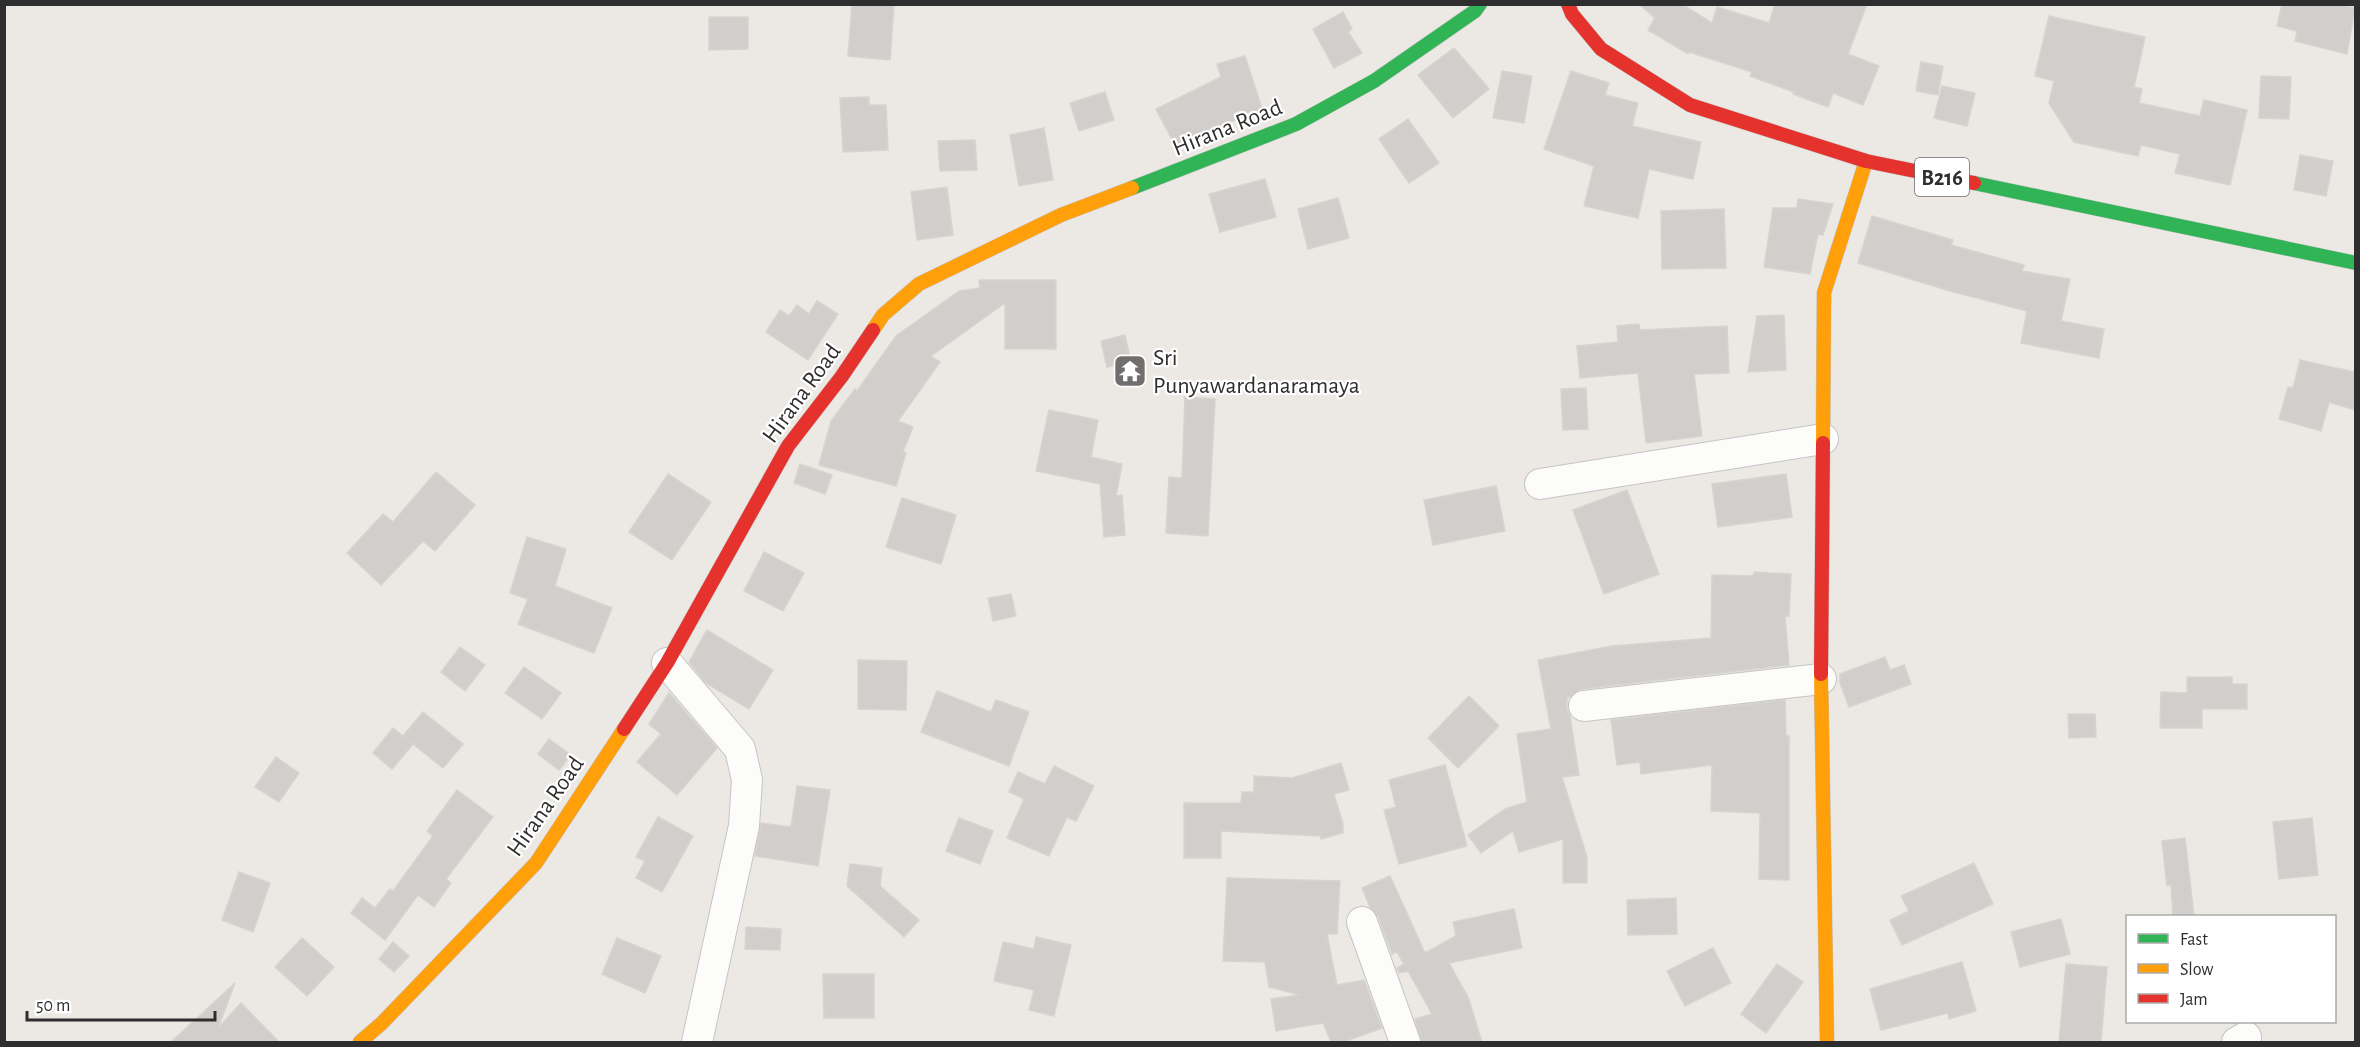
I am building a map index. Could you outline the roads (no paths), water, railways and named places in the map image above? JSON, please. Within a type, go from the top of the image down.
[{"type":"street","name":"Hirana Road","points":[[360,1042],[382,1023],[536,863],[667,663],[788,446],[842,376],[883,315],[919,284],[1061,215],[1296,124],[1374,81],[1475,11],[1480,4]]},
{"type":"street","name":"B216","points":[[1568,4],[1572,14],[1601,49],[1690,105],[1866,161],[2355,263]]},
{"type":"street","points":[[1827,1042],[1821,680],[1824,293],[1866,161]]},
{"type":"street","points":[[1540,484],[1823,439]]},
{"type":"street","points":[[667,663],[740,749],[747,780],[744,826],[697,1042]]},
{"type":"street","points":[[1584,706],[1821,680]]},
{"type":"street","points":[[1362,922],[1405,1042]]},
{"type":"place","name":"Sri Punyawardanaramaya","points":[[1130,371]]}]
